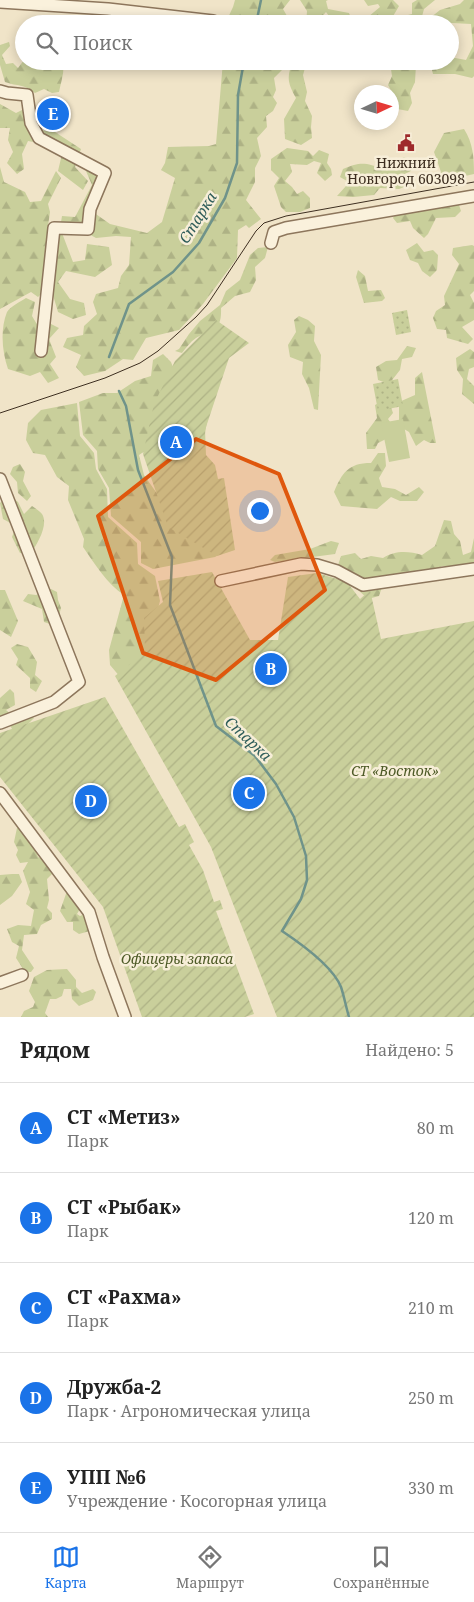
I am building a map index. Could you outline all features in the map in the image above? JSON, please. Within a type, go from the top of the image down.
[{"type":"street","points":[[0,2],[108,9],[160,15]]},
{"type":"street","points":[[0,90],[7,93],[27,95],[31,123],[39,138],[105,173],[90,209],[88,229],[54,228],[41,351]]},
{"type":"street","points":[[271,242],[274,232],[286,228],[474,196]]},
{"type":"street","points":[[0,479],[79,682],[54,702],[0,723]]},
{"type":"street","points":[[221,581],[300,564],[317,564],[337,571],[363,586],[474,569]]},
{"type":"street","points":[[0,793],[89,912],[125,1017]]},
{"type":"street","points":[[0,982],[22,975]]},
{"type":"highlighted area","points":[[196,439],[279,474],[325,590],[216,680],[143,653],[98,516]]},
{"type":"green space","points":[[235,0],[290,0],[283,9],[286,15],[229,15]]},
{"type":"green space","points":[[300,0],[328,0],[326,1],[328,9],[349,13],[350,15],[328,15],[326,12],[323,15],[307,15],[307,11]]},
{"type":"green space","points":[[364,0],[393,0],[399,6],[394,15],[370,15],[380,7],[378,4],[368,6]]},
{"type":"green space","points":[[417,0],[435,0],[424,9],[422,15],[408,15],[412,14],[412,3]]},
{"type":"green space","points":[[464,0],[474,0],[474,76],[472,78],[455,74],[433,74],[432,70],[459,70],[459,59],[466,60],[473,46],[471,24],[459,23],[459,15],[434,15],[440,10],[460,4]]},
{"type":"green space","points":[[9,42],[10,46],[2,55],[6,64],[13,63],[15,65],[15,70],[63,70],[59,92],[52,93],[44,89],[35,93],[23,86],[5,82],[0,65],[0,45]]},
{"type":"green space","points":[[222,70],[282,70],[274,78],[276,90],[273,97],[277,103],[273,111],[266,116],[267,127],[257,138],[261,156],[255,168],[255,182],[246,200],[261,219],[249,228],[246,225],[238,230],[237,258],[203,304],[179,330],[146,338],[133,360],[123,359],[105,371],[84,376],[76,367],[81,355],[63,347],[67,338],[83,335],[84,326],[97,314],[93,302],[96,294],[118,288],[121,276],[129,265],[131,237],[96,238],[85,232],[68,231],[61,222],[62,216],[75,217],[92,185],[86,171],[88,161],[101,164],[103,175],[93,212],[110,224],[147,233],[162,222],[175,178],[161,170],[165,163],[168,147],[209,146],[216,144]]},
{"type":"green space","points":[[290,70],[304,70],[303,75],[307,92],[305,101],[312,116],[312,138],[301,145],[285,139],[284,119],[296,98],[291,88]]},
{"type":"green space","points":[[391,70],[416,70],[415,82],[410,93],[412,103],[408,111],[399,109],[399,85],[388,85],[392,76]]},
{"type":"green space","points":[[0,104],[16,113],[26,108],[31,129],[55,132],[81,149],[75,167],[88,181],[83,190],[58,171],[62,154],[49,145],[28,141],[22,154],[24,169],[17,174],[7,163],[13,152],[8,140],[10,128],[0,128]]},
{"type":"green space","points":[[464,129],[472,150],[474,174],[465,176],[454,173],[440,180],[422,181],[423,176],[441,172],[434,152],[444,133]]},
{"type":"green space","points":[[287,148],[308,151],[313,156],[319,150],[329,154],[327,163],[332,175],[325,181],[317,173],[321,163],[314,161],[307,165],[290,164],[292,172],[285,181],[297,194],[303,191],[310,198],[310,208],[300,212],[286,212],[281,207],[274,186],[279,178],[271,170],[271,159]]},
{"type":"green space","points":[[404,157],[413,162],[411,171],[396,178],[382,179],[390,184],[409,178],[414,183],[399,189],[380,188],[374,195],[337,196],[346,186],[354,186],[365,180],[358,173],[347,181],[340,177],[343,169],[364,164],[384,169]]},
{"type":"green space","points":[[0,167],[4,182],[25,192],[30,202],[41,201],[56,171],[61,178],[48,204],[50,212],[47,233],[62,233],[73,262],[85,260],[87,244],[109,247],[112,265],[95,277],[66,271],[58,282],[70,299],[84,303],[86,315],[73,319],[58,312],[50,285],[38,297],[31,292],[0,309]]},
{"type":"green space","points":[[456,196],[461,211],[455,217],[436,218],[424,238],[413,228],[410,221],[397,223],[393,218],[398,207]]},
{"type":"green space","points":[[417,243],[424,252],[433,250],[438,255],[437,270],[430,277],[422,271],[418,263],[410,260],[406,250]]},
{"type":"green space","points":[[474,246],[474,291],[470,295],[474,303],[474,320],[462,327],[473,339],[468,344],[447,338],[446,330],[437,329],[433,318],[436,311],[445,305],[444,296],[459,264],[452,255],[453,248]]},
{"type":"green space","points":[[268,247],[265,258],[255,267],[256,280],[250,292],[235,296],[221,308],[220,321],[215,328],[194,340],[182,353],[175,351],[179,349],[200,321],[220,305],[226,291],[240,280],[250,255],[258,248]]},
{"type":"green space","points":[[358,270],[365,276],[368,291],[381,290],[385,298],[382,301],[364,303],[356,277]]},
{"type":"green space","points":[[26,298],[35,302],[32,316],[38,326],[47,322],[59,328],[49,339],[56,357],[50,364],[59,378],[48,383],[40,372],[30,376],[8,369],[6,362],[3,348],[3,326],[7,312]]},
{"type":"green space","points":[[407,310],[411,332],[396,335],[392,313]]},
{"type":"green space","points":[[299,316],[315,326],[314,341],[321,355],[318,410],[314,409],[309,388],[302,374],[303,362],[290,357],[288,345],[296,332],[294,320]]},
{"type":"green space","points":[[216,320],[249,343],[229,358],[205,430],[206,455],[215,465],[218,479],[224,478],[235,550],[217,556],[168,527],[143,454],[154,404],[175,361]]},
{"type":"green space","points":[[407,346],[416,348],[412,357],[402,359],[400,370],[389,384],[378,380],[376,367],[386,361],[397,360]]},
{"type":"green space","points":[[470,349],[474,352],[474,367],[469,369],[467,379],[474,386],[474,404],[462,394],[463,379],[457,370],[456,358]]},
{"type":"green space","points":[[163,354],[171,362],[182,391],[226,357],[210,404],[202,451],[167,436],[139,455],[144,475],[170,512],[231,548],[215,557],[153,569],[141,563],[141,542],[111,516],[109,488],[98,469],[97,451],[83,435],[79,402],[103,393],[117,393],[135,381],[151,376],[153,360]]},
{"type":"green space","points":[[422,372],[436,443],[424,440],[416,446],[409,432],[399,426],[399,402],[415,395],[415,378]]},
{"type":"green space","points":[[398,379],[403,406],[378,411],[373,384]]},
{"type":"green space","points":[[388,398],[393,413],[388,419],[393,426],[388,438],[378,443],[375,449],[367,449],[366,433],[377,418],[375,405]]},
{"type":"green space","points":[[77,403],[80,436],[94,453],[96,469],[107,489],[108,517],[137,543],[138,564],[155,576],[160,601],[149,642],[143,704],[110,665],[109,650],[124,595],[107,579],[83,547],[84,539],[68,500],[69,486],[57,477],[45,455],[33,453],[26,440],[28,423],[41,410]]},
{"type":"green space","points":[[403,419],[410,458],[389,462],[381,423]]},
{"type":"green space","points":[[378,453],[385,453],[386,466],[379,478],[382,487],[395,489],[406,495],[419,487],[424,492],[417,501],[400,501],[391,497],[377,509],[341,506],[334,492],[343,474],[351,467],[363,463],[371,463]]},
{"type":"green space","points":[[20,464],[25,472],[23,481],[31,496],[27,501],[18,493],[17,482],[10,474],[13,467]]},
{"type":"green space","points":[[9,495],[18,502],[24,514],[32,506],[44,518],[43,529],[31,553],[20,553],[12,537],[16,526],[3,519],[0,503]]},
{"type":"green space","points":[[444,520],[451,521],[454,534],[460,541],[463,555],[471,552],[474,538],[474,564],[458,568],[442,566],[432,572],[423,574],[402,573],[395,578],[384,581],[379,596],[368,599],[357,589],[357,579],[337,568],[341,556],[355,553],[361,559],[371,556],[383,558],[402,552],[422,555],[435,546]]},
{"type":"green space","points":[[331,541],[339,543],[335,554],[275,562],[270,560],[275,555],[310,549]]},
{"type":"green space","name":"СТ «Восток»","points":[[212,572],[250,640],[278,640],[288,577],[317,573],[347,582],[360,599],[370,590],[381,639],[474,621],[474,1017],[277,1017],[211,847],[115,676],[145,652],[144,618],[163,602],[158,581]]},
{"type":"green space","points":[[51,589],[57,592],[61,608],[58,619],[50,624],[44,622],[42,609],[23,601],[28,594],[36,595]]},
{"type":"green space","points":[[0,590],[5,590],[18,621],[11,637],[0,630]]},
{"type":"green space","points":[[17,644],[28,647],[37,662],[35,675],[42,681],[36,692],[30,688],[30,678],[16,665],[18,659],[11,648]]},
{"type":"green space","points":[[10,689],[14,693],[15,705],[6,710],[18,720],[29,714],[34,718],[26,726],[14,733],[9,723],[0,722],[0,698]]},
{"type":"green space","name":"Офицеры запаса","points":[[105,697],[179,827],[185,824],[194,842],[189,845],[203,870],[214,902],[220,900],[223,909],[216,911],[254,1014],[245,1017],[142,1017],[103,907],[0,777],[0,733]]},
{"type":"green space","points":[[21,827],[39,839],[35,849],[38,857],[52,864],[53,873],[47,879],[49,900],[47,908],[52,913],[52,919],[41,925],[37,934],[24,935],[22,950],[34,968],[31,972],[25,972],[16,958],[19,946],[12,942],[7,929],[18,925],[31,926],[34,910],[26,904],[30,892],[23,871],[28,862],[20,863],[16,855],[18,850],[14,842],[17,828]]},
{"type":"green space","points":[[19,874],[22,882],[12,896],[0,905],[0,875]]},
{"type":"green space","points":[[67,891],[84,902],[77,914],[80,916],[92,911],[97,929],[79,934],[73,930],[73,922],[67,922],[60,911]]},
{"type":"green space","points":[[67,969],[76,980],[76,987],[82,993],[93,989],[96,992],[93,1000],[79,1006],[72,999],[71,989],[64,989],[62,996],[50,999],[45,1013],[48,1017],[21,1017],[24,1011],[33,1007],[35,1002],[29,991],[34,977],[47,970]]},
{"type":"waterway","name":"Старка","points":[[258,15],[261,0]]},
{"type":"waterway","name":"Старка","points":[[109,357],[129,304],[173,272],[199,243],[225,198],[237,163],[238,95],[242,70]]},
{"type":"waterway","name":"Старка","points":[[119,391],[126,406],[138,470],[172,557],[170,605],[216,726],[255,756],[276,784],[294,817],[306,856],[307,880],[301,899],[282,931],[324,964],[337,979],[349,1017]]},
{"type":"tram line","points":[[0,413],[105,378],[140,363],[158,351],[207,305],[256,231],[264,223],[286,216],[474,182]]},
{"type":"place","name":"УПП №6","points":[[53,114]]},
{"type":"place","name":"Нижний Новгород 603098","points":[[406,143]]},
{"type":"place","name":"СТ «Метиз»","points":[[176,442]]},
{"type":"place","name":"СТ «Рыбак»","points":[[271,669]]},
{"type":"place","name":"СТ «Рахма»","points":[[249,793]]},
{"type":"place","name":"Дружба-2","points":[[91,801]]}]
